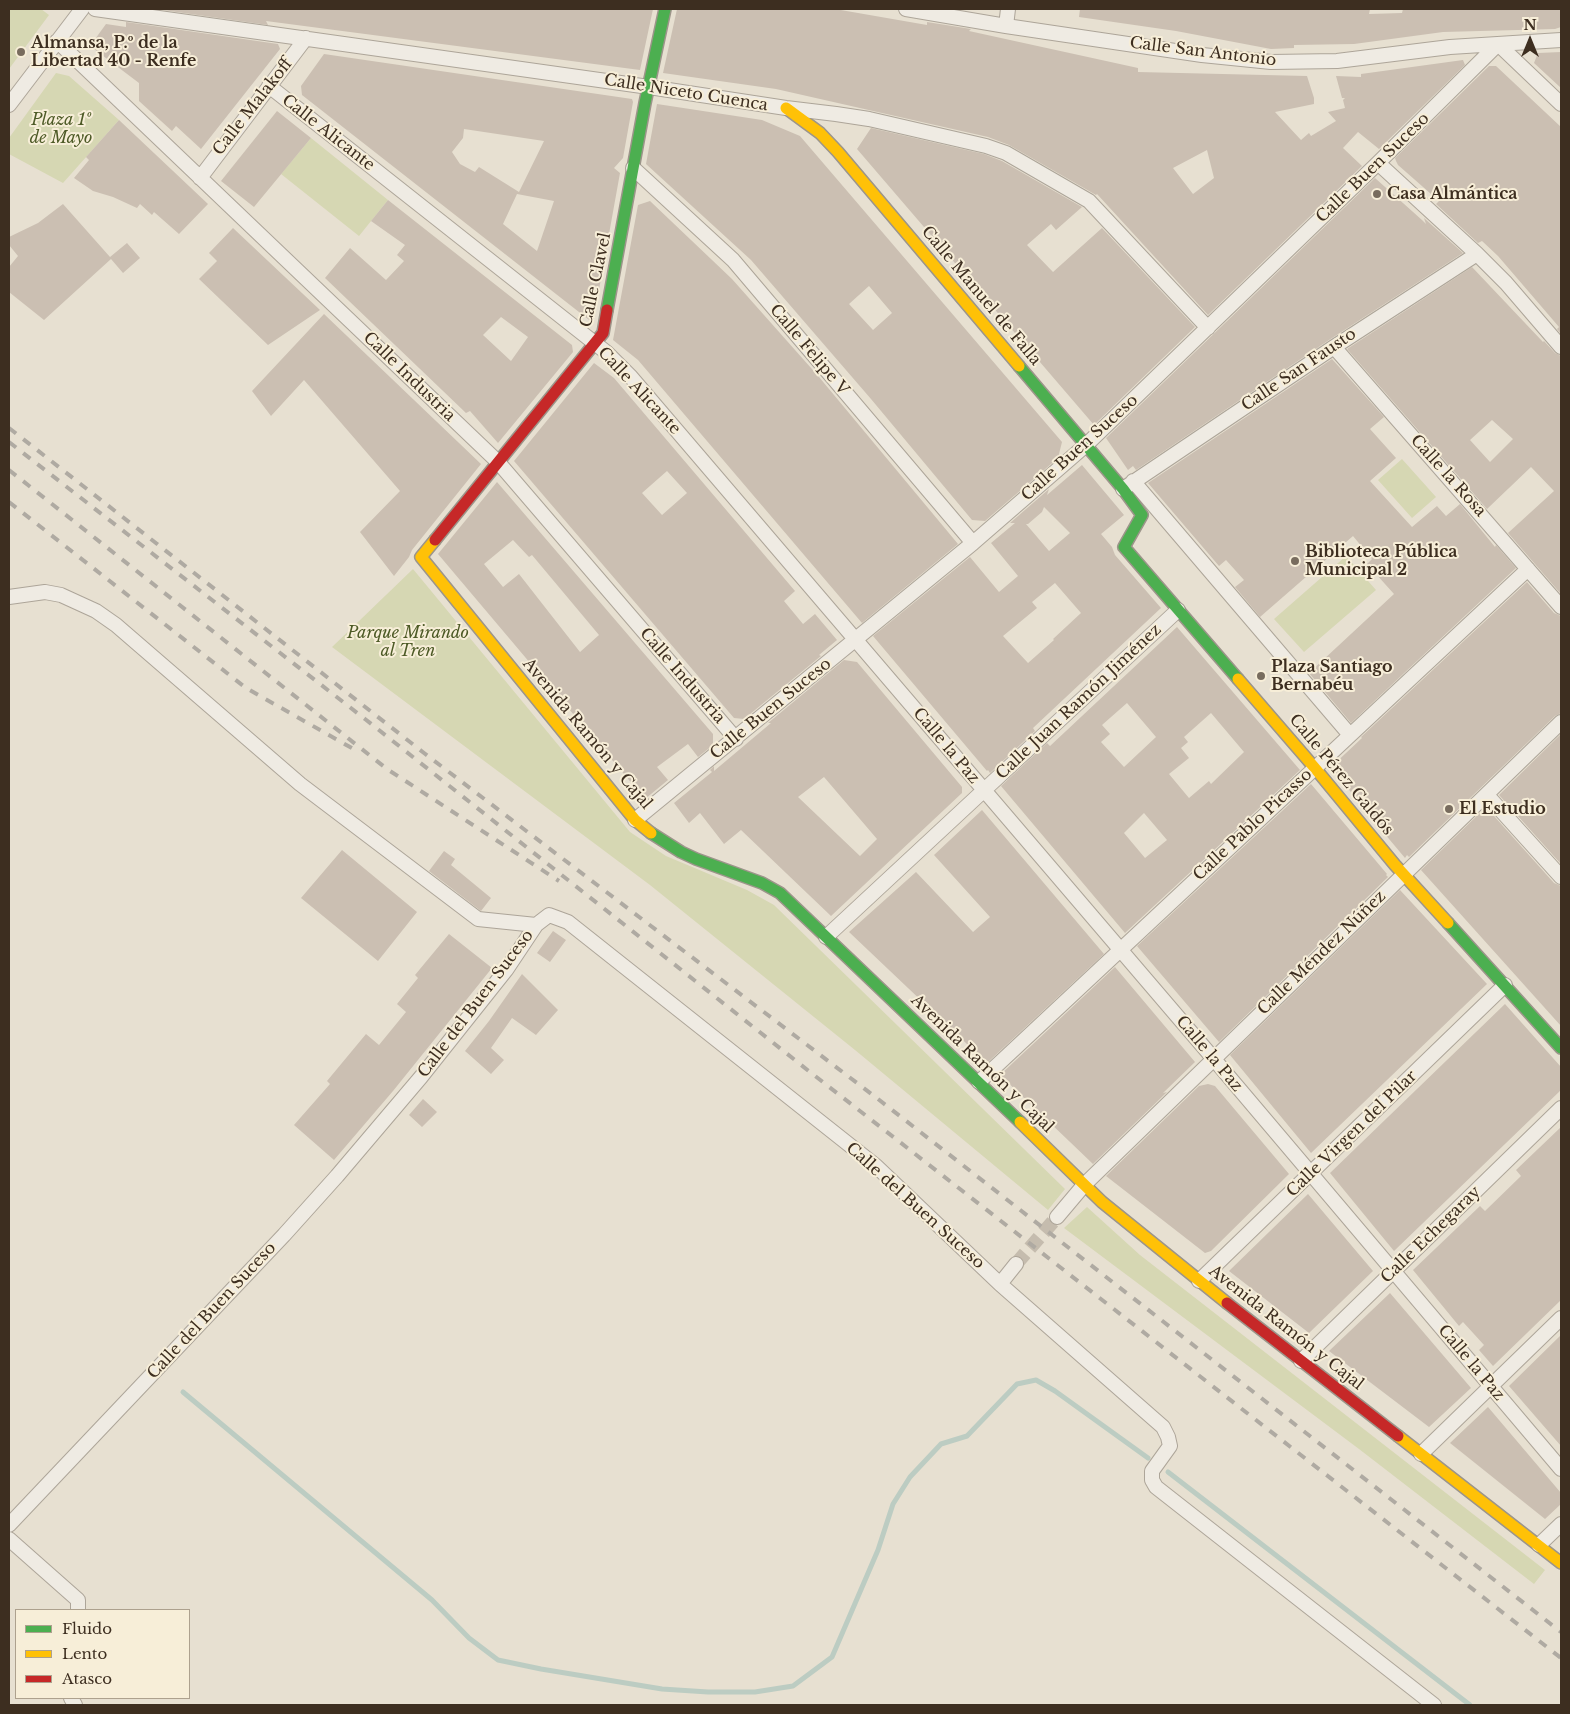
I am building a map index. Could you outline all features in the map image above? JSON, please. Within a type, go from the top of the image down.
[{"type":"street","points":[[9,105],[82,9]]},
{"type":"street","name":"Calle Niceto Cuenca","points":[[95,9],[869,119],[986,146],[1006,153],[1080,195],[1095,206],[1208,328]]},
{"type":"street","name":"Calle Clavel","points":[[421,557],[603,333],[606,326],[665,9]]},
{"type":"street","name":"Calle San Antonio","points":[[906,9],[1202,55],[1271,62],[1337,61],[1450,47],[1561,40]]},
{"type":"street","points":[[1006,26],[1008,9]]},
{"type":"street","name":"Calle Malakoff","points":[[200,178],[306,38]]},
{"type":"street","name":"Calle Industria","points":[[57,41],[498,462],[736,739]]},
{"type":"street","points":[[1498,44],[1561,104]]},
{"type":"street","name":"Calle Buen Suceso","points":[[635,820],[973,543],[1086,445],[1378,163],[1498,44]]},
{"type":"street","name":"Calle Alicante","points":[[270,86],[606,352],[631,377],[856,640]]},
{"type":"street","name":"Calle Manuel de Falla","points":[[786,108],[820,133],[838,152],[1086,445],[1128,485],[1142,515]]},
{"type":"street","points":[[1378,163],[1478,254],[1506,283],[1561,347]]},
{"type":"street","name":"Calle Felipe V","points":[[634,168],[733,260],[973,543]]},
{"type":"street","name":"Calle San Fausto","points":[[1128,485],[1334,347],[1478,254]]},
{"type":"street","name":"Calle la Rosa","points":[[1334,347],[1561,607]]},
{"type":"street","points":[[1128,485],[1350,735]]},
{"type":"street","name":"Calle Pérez Galdós","points":[[1142,515],[1124,547],[1314,767],[1395,865],[1561,1048]]},
{"type":"street","name":"Avenida Ramón y Cajal","points":[[421,557],[635,820],[652,834],[681,852],[762,883],[780,893],[979,1082],[1084,1185],[1123,1220],[1561,1564]]},
{"type":"street","name":"Calle Pablo Picasso","points":[[979,1082],[1528,569]]},
{"type":"street","points":[[9,597],[45,592],[61,595],[96,611],[116,625],[300,784],[478,918],[536,925]]},
{"type":"street","name":"Calle Juan Ramón Jiménez","points":[[826,938],[1178,610]]},
{"type":"street","name":"Calle la Paz","points":[[856,640],[1561,1469]]},
{"type":"street","name":"Calle Méndez Núñez","points":[[1057,1217],[1084,1185],[1213,1058],[1561,722]]},
{"type":"street","points":[[1487,794],[1561,877]]},
{"type":"street","name":"Calle del Buen Suceso","points":[[9,1525],[271,1250],[337,1176],[422,1077],[506,970],[536,925],[549,915],[568,922],[876,1166],[1000,1284]]},
{"type":"street","name":"Calle Virgen del Pilar","points":[[1199,1281],[1505,985]]},
{"type":"street","name":"Calle Echegaray","points":[[1301,1361],[1561,1108]]},
{"type":"street","points":[[1016,1264],[1000,1284],[1164,1427],[1170,1446],[1152,1471],[1152,1480],[1156,1487],[1434,1705]]},
{"type":"street","points":[[1421,1454],[1561,1318]]},
{"type":"street","points":[[1539,1546],[1561,1524]]},
{"type":"street","points":[[9,1539],[78,1600],[78,1609]]},
{"type":"green space","points":[[9,9],[41,9],[49,15],[9,69]]},
{"type":"green space","name":"Plaza 1º de Mayo","points":[[56,73],[69,76],[119,120],[63,183],[9,154],[9,138]]},
{"type":"green space","points":[[311,138],[388,200],[359,236],[281,174]]},
{"type":"green space","points":[[1402,459],[1436,497],[1412,518],[1378,480]]},
{"type":"green space","points":[[1346,556],[1376,590],[1304,652],[1274,619]]},
{"type":"green space","name":"Parque Mirando al Tren","points":[[413,569],[630,832],[666,856],[747,890],[774,905],[1065,1189],[1048,1210],[855,1050],[650,885],[332,647]]},
{"type":"green space","points":[[1087,1207],[1140,1255],[1545,1570],[1534,1584],[1359,1449],[1064,1228]]},
{"type":"building","points":[[156,9],[653,9],[640,70],[266,21],[268,25]]},
{"type":"building","points":[[677,9],[835,9],[927,25],[927,22],[971,29],[969,31],[1138,68],[1138,72],[1307,76],[1314,104],[1275,112],[1301,140],[1309,133],[1311,136],[1336,121],[1328,112],[1345,108],[1343,100],[1345,98],[1342,98],[1336,76],[1361,77],[1361,74],[1463,60],[1465,65],[1379,149],[1358,132],[1343,148],[1362,166],[1208,315],[1097,194],[1009,145],[988,137],[776,89],[663,73]],"holes":[[[1207,150],[1214,178],[1193,194],[1173,168]]]},
{"type":"building","points":[[1080,9],[1370,9],[1369,14],[1402,13],[1403,9],[1561,9],[1561,27],[1555,29],[1443,32],[1354,44],[1294,45],[1294,48],[1271,49],[1176,31],[1079,17]]},
{"type":"building","points":[[126,22],[278,44],[280,49],[201,149],[176,126],[172,131],[139,101],[139,83],[90,46],[106,24],[126,27]]},
{"type":"building","points":[[1561,52],[1561,88],[1534,63],[1538,53]]},
{"type":"building","points":[[324,54],[632,99],[623,158],[614,168],[620,173],[593,323],[302,95],[301,86]],"holes":[[[464,129],[544,141],[519,192],[479,167],[475,172],[460,164],[452,152],[463,138]],[[517,194],[554,201],[537,251],[503,224]]]},
{"type":"building","points":[[1489,66],[1496,66],[1561,127],[1561,334],[1557,329],[1559,327],[1498,256],[1482,241],[1478,243],[1436,204],[1439,201],[1398,165],[1395,158]]},
{"type":"building","points":[[657,104],[762,120],[800,136],[1062,442],[1058,458],[985,521],[972,520],[751,260],[646,164]],"holes":[[[869,286],[892,313],[873,330],[849,304]]]},
{"type":"building","points":[[277,111],[311,138],[254,207],[221,181]]},
{"type":"building","points":[[119,120],[208,204],[179,234],[154,212],[152,215],[140,204],[137,208],[113,197],[93,191],[74,178],[89,160],[86,157]]},
{"type":"building","points":[[871,128],[984,154],[1002,161],[1082,207],[1056,230],[1051,224],[1027,245],[1053,272],[1102,228],[1195,327],[1094,425],[857,149]]},
{"type":"building","points":[[1375,178],[1426,224],[1424,218],[1463,253],[1329,340],[1136,470],[1133,466],[1128,470],[1106,438]]},
{"type":"building","points":[[388,200],[572,345],[573,352],[498,443],[470,411],[466,413],[325,278],[350,248],[386,280],[404,261],[397,255],[405,245],[371,221]],"holes":[[[501,317],[528,337],[511,361],[483,335]]]},
{"type":"building","points":[[650,201],[732,279],[819,377],[958,544],[862,623],[638,360],[613,340],[638,205]]},
{"type":"building","points":[[63,204],[110,257],[127,243],[140,258],[123,273],[111,259],[44,320],[9,292],[9,267],[18,256],[9,245],[9,237],[38,223]]},
{"type":"building","points":[[233,228],[320,310],[268,345],[199,279],[217,261],[209,253]]},
{"type":"building","points":[[1472,267],[1543,342],[1561,356],[1561,594],[1508,533],[1554,491],[1531,467],[1487,509],[1347,349]],"holes":[[[1492,420],[1513,439],[1490,462],[1470,440]]]},
{"type":"building","points":[[324,314],[481,464],[412,550],[409,557],[394,576],[360,532],[400,491],[304,380],[271,416],[252,391]]},
{"type":"building","points":[[1332,359],[1384,417],[1370,429],[1396,458],[1370,481],[1412,527],[1437,506],[1446,516],[1460,504],[1495,547],[1496,545],[1516,568],[1351,723],[1309,673],[1394,594],[1367,564],[1372,559],[1353,536],[1260,617],[1235,587],[1244,580],[1226,560],[1219,566],[1148,483]]},
{"type":"building","points":[[594,363],[614,378],[795,591],[784,601],[803,624],[815,614],[837,640],[819,655],[821,656],[744,719],[734,718],[514,461]],"holes":[[[667,471],[687,493],[662,515],[642,493]]]},
{"type":"building","points":[[1082,465],[1124,515],[1101,534],[1112,547],[1115,555],[1161,608],[1033,728],[1035,731],[990,773],[873,636],[970,557],[999,592],[1018,576],[991,543],[1015,523],[1010,523],[1049,489],[1047,495]],"holes":[[[1044,507],[1070,533],[1049,551],[1026,524],[1042,512]],[[1055,583],[1081,613],[1028,663],[1003,636],[1037,608],[1032,602]]]},
{"type":"building","points":[[497,482],[713,734],[713,745],[698,757],[688,744],[657,767],[668,780],[645,799],[438,554]],"holes":[[[513,540],[529,557],[532,555],[599,635],[580,652],[519,574],[503,587],[484,564]]]},
{"type":"building","points":[[1527,582],[1554,613],[1561,616],[1561,713],[1555,716],[1409,857],[1407,855],[1405,858],[1384,833],[1385,831],[1330,768]]},
{"type":"building","points":[[1177,627],[1300,770],[1125,933],[1001,786],[1047,743],[1050,746]],"holes":[[[1127,703],[1156,737],[1124,767],[1101,742],[1110,734],[1102,725]],[[1211,713],[1244,752],[1211,784],[1209,781],[1189,798],[1169,774],[1189,758],[1181,748],[1188,742],[1184,737]],[[1144,813],[1167,840],[1145,858],[1124,833]]]},
{"type":"building","points":[[844,660],[857,662],[962,787],[962,793],[831,916],[741,830],[724,844],[700,813],[689,823],[674,803],[712,772],[710,770],[714,766],[714,771],[771,723],[768,723]],"holes":[[[824,777],[877,839],[860,856],[798,797]]]},
{"type":"building","points":[[1561,734],[1561,864],[1499,795]]},
{"type":"building","points":[[1311,784],[1388,877],[1219,1042],[1137,946]]},
{"type":"building","points":[[1486,807],[1554,883],[1561,886],[1561,1026],[1421,870]]},
{"type":"building","points":[[982,810],[1104,954],[987,1063],[849,932],[916,872],[973,932],[990,917],[934,855]]},
{"type":"building","points":[[342,850],[417,912],[378,961],[301,898]]},
{"type":"building","points":[[444,851],[455,859],[451,865],[491,898],[481,911],[429,871]]},
{"type":"building","points":[[1400,890],[1487,984],[1311,1153],[1230,1055]]},
{"type":"building","points":[[553,931],[566,940],[550,962],[537,953]]},
{"type":"building","points":[[449,934],[492,968],[393,1091],[334,1160],[294,1125],[330,1084],[327,1081],[366,1034],[379,1045],[406,1012],[397,1004],[418,978],[415,975]]},
{"type":"building","points":[[1115,967],[1195,1062],[1093,1164],[1000,1075]]},
{"type":"building","points":[[522,974],[558,1010],[536,1035],[512,1018],[491,1048],[504,1060],[491,1074],[465,1051]]},
{"type":"building","points":[[1505,1004],[1561,1067],[1561,1090],[1394,1251],[1330,1173]]},
{"type":"building","points":[[1208,1084],[1215,1086],[1289,1174],[1211,1251],[1205,1253],[1106,1176],[1199,1086]]},
{"type":"building","points":[[423,1099],[437,1112],[422,1127],[409,1115]]},
{"type":"building","points":[[1561,1127],[1561,1300],[1493,1366],[1479,1350],[1484,1345],[1463,1322],[1459,1326],[1413,1270],[1480,1206],[1485,1211],[1521,1176],[1516,1170]]},
{"type":"building","points":[[1308,1194],[1373,1271],[1309,1333],[1229,1271]]},
{"type":"building","points":[[1390,1293],[1471,1388],[1429,1427],[1329,1351]]},
{"type":"building","points":[[1561,1335],[1561,1446],[1509,1386]]},
{"type":"building","points":[[1488,1407],[1561,1493],[1561,1504],[1545,1519],[1450,1443]]},
{"type":"waterway","points":[[183,1392],[432,1600],[469,1638],[498,1660],[662,1689],[708,1692],[755,1692],[793,1686],[832,1657],[878,1550],[893,1504],[910,1477],[941,1444],[967,1436],[1017,1384],[1036,1380],[1055,1391],[1148,1458]]},
{"type":"waterway","points":[[1168,1472],[1470,1705]]},
{"type":"tunnel","points":[[1016,1264],[1057,1217]]},
{"type":"railway","points":[[9,428],[424,753],[878,1099],[1561,1632]]},
{"type":"railway","points":[[9,442],[365,719],[810,1072],[1561,1658]]},
{"type":"railway","points":[[9,470],[387,769],[559,881]]},
{"type":"railway","points":[[9,502],[246,688],[357,751]]},
{"type":"traffic: fast","points":[[607,310],[645,103],[665,9]]},
{"type":"traffic: fast","points":[[1019,366],[1123,489],[1142,515],[1124,547],[1238,679]]},
{"type":"traffic: fast","points":[[651,833],[696,859],[762,883],[780,893],[1020,1122]]},
{"type":"traffic: fast","points":[[1448,923],[1561,1048]]},
{"type":"traffic: slow","points":[[786,108],[820,133],[838,152],[1019,366]]},
{"type":"traffic: slow","points":[[435,540],[421,557],[635,820],[651,833]]},
{"type":"traffic: slow","points":[[1238,679],[1395,865],[1448,923]]},
{"type":"traffic: slow","points":[[1020,1122],[1102,1202],[1227,1303]]},
{"type":"traffic: slow","points":[[1398,1436],[1561,1563]]},
{"type":"traffic: jam","points":[[435,540],[603,333],[607,310]]},
{"type":"traffic: jam","points":[[1227,1303],[1398,1436]]},
{"type":"place","name":"Almansa, P.º de la Libertad 40 - Renfe","points":[[21,52]]},
{"type":"place","name":"Casa Almántica","points":[[1377,194]]},
{"type":"place","name":"Biblioteca Pública Municipal 2","points":[[1295,561]]},
{"type":"place","name":"Plaza Santiago Bernabéu","points":[[1261,676]]},
{"type":"place","name":"El Estudio","points":[[1449,809]]}]
